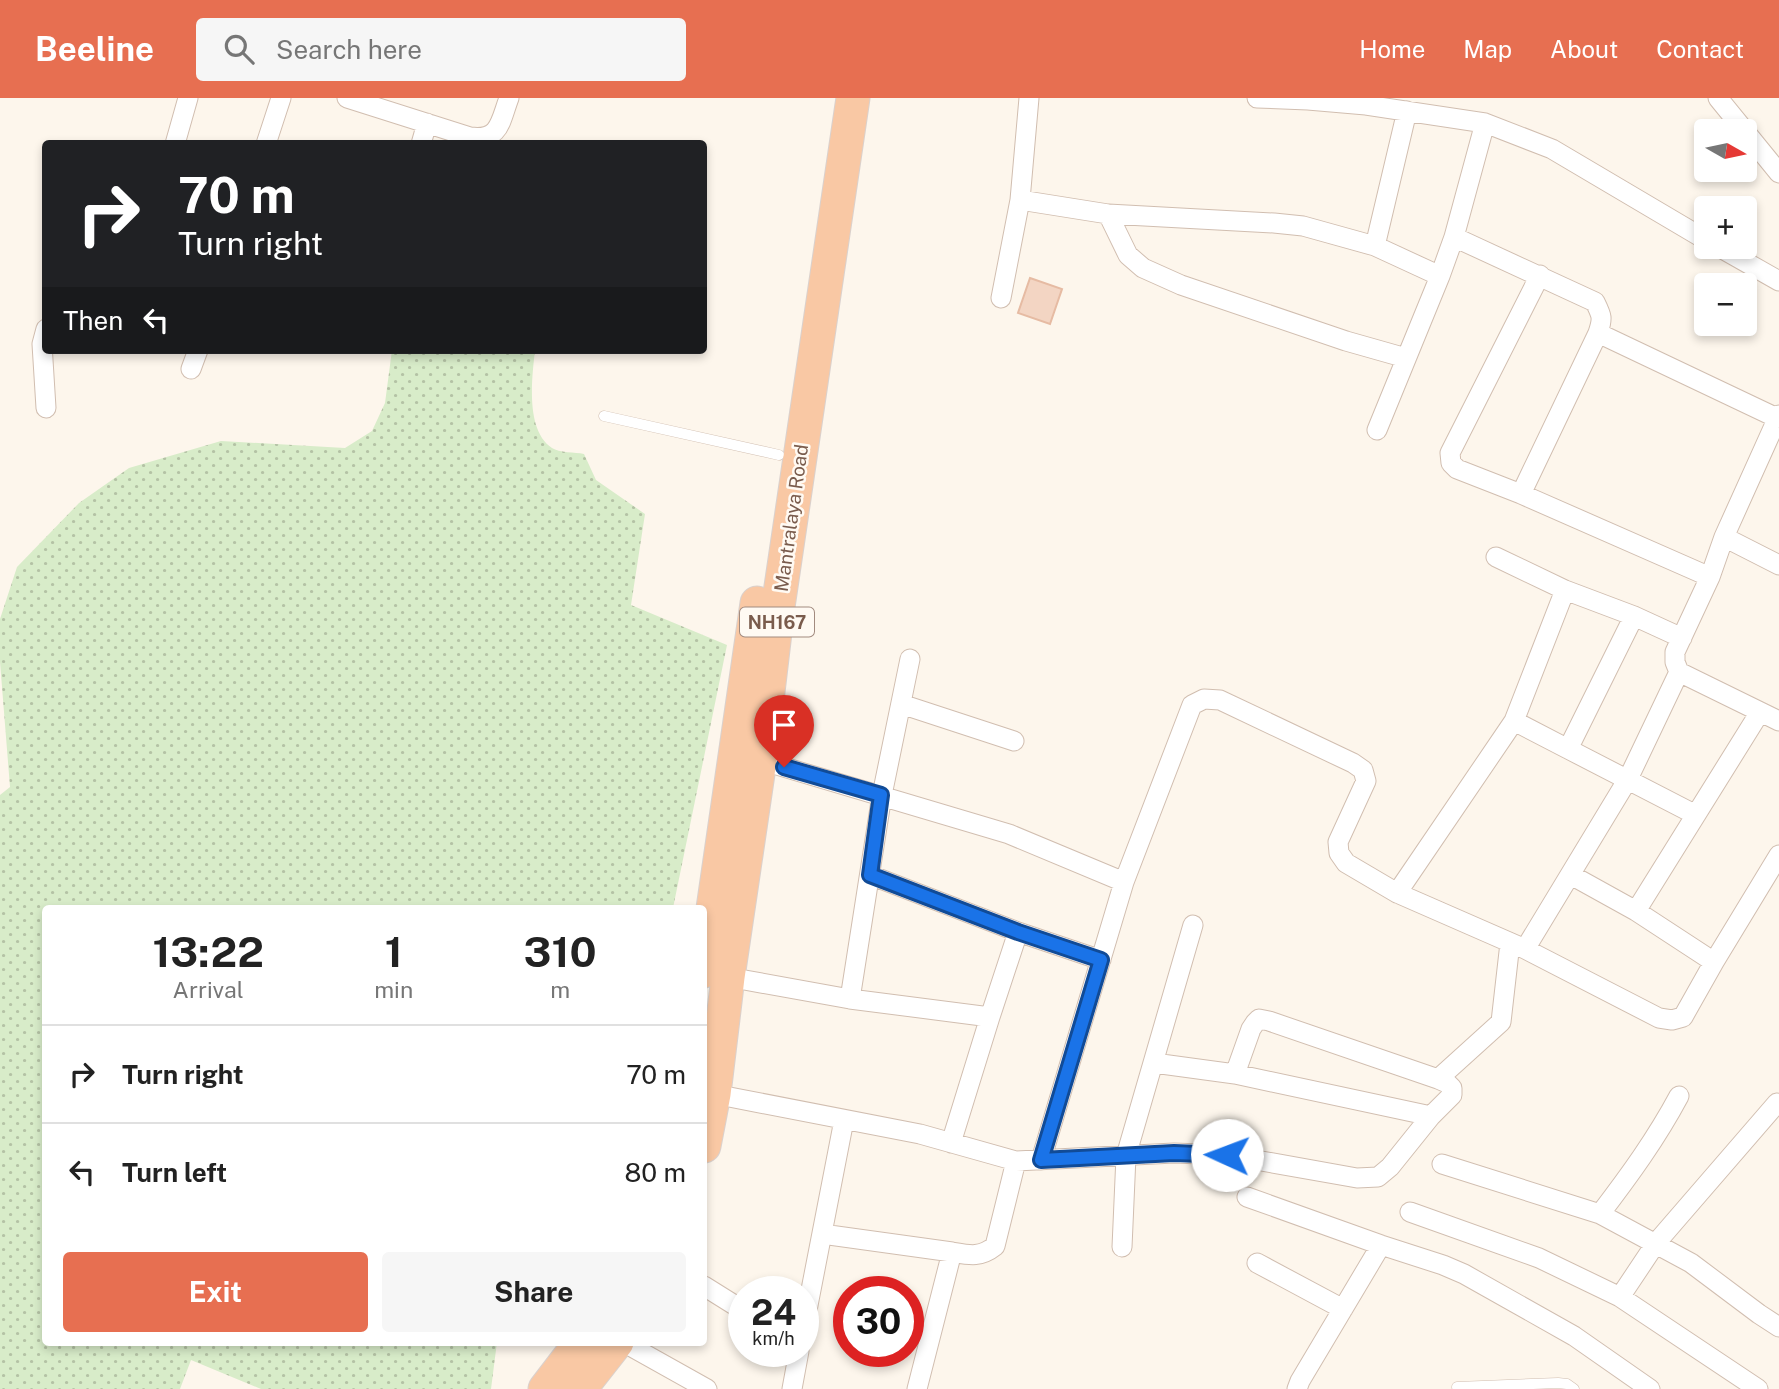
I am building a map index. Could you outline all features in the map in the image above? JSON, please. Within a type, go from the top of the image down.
[{"type":"highway","name":"NH167","points":[[716,974],[717,869],[833,98]]},
{"type":"highway","name":"Mantralaya Road","points":[[707,1130],[714,1094],[716,974],[760,760],[778,607],[853,98]]},
{"type":"highway","points":[[545,1389],[578,1346]]},
{"type":"highway","points":[[580,1389],[614,1346]]},
{"type":"street","points":[[176,140],[188,98]]},
{"type":"street","points":[[267,140],[281,98]]},
{"type":"street","points":[[347,98],[484,139],[492,135],[498,126],[509,98]]},
{"type":"street","points":[[1001,298],[1020,200],[1029,98]]},
{"type":"street","points":[[1257,98],[1320,101],[1485,123],[1552,149],[1694,233]]},
{"type":"street","points":[[1718,98],[1779,173]]},
{"type":"street","points":[[1375,246],[1407,111]]},
{"type":"street","points":[[422,140],[427,123]]},
{"type":"street","points":[[1377,430],[1454,237],[1485,123]]},
{"type":"street","points":[[1020,200],[1108,214],[1303,226],[1375,246],[1440,276]]},
{"type":"street","points":[[1108,214],[1128,255],[1143,268],[1181,285],[1346,341],[1406,358]]},
{"type":"street","points":[[1454,237],[1595,302],[1601,314],[1598,333],[1521,494]]},
{"type":"street","points":[[1740,259],[1779,281]]},
{"type":"street","points":[[1540,275],[1450,453],[1451,463],[1457,470],[1521,494],[1710,577]]},
{"type":"street","points":[[1598,333],[1778,417],[1675,652],[1675,662],[1679,672],[1779,721]]},
{"type":"street","points":[[43,354],[46,408]]},
{"type":"street","points":[[191,369],[197,354]]},
{"type":"street","points":[[1724,537],[1779,565]]},
{"type":"street","points":[[1496,557],[1565,590],[1634,616],[1682,638]]},
{"type":"street","points":[[1397,893],[1514,721],[1565,590]]},
{"type":"street","points":[[1569,750],[1634,616]]},
{"type":"street","points":[[850,999],[881,795],[910,659]]},
{"type":"street","points":[[1438,1079],[1501,1022],[1518,946],[1571,875],[1628,779],[1679,672]]},
{"type":"street","points":[[1041,1160],[1124,882],[1192,705],[1204,699],[1220,700],[1363,770],[1366,781],[1338,842],[1339,853],[1346,863],[1397,893],[1518,946],[1660,1017],[1672,1020],[1683,1017],[1779,855]]},
{"type":"street","points":[[901,704],[1014,741]]},
{"type":"street","points":[[1636,911],[1760,712]]},
{"type":"street","points":[[1514,721],[1696,815]]},
{"type":"street","points":[[760,760],[1009,834],[1124,882]]},
{"type":"street","points":[[870,875],[1018,932],[1101,960]]},
{"type":"street","points":[[1571,875],[1636,911],[1714,962]]},
{"type":"street","points":[[1122,1247],[1126,1156],[1193,925]]},
{"type":"street","points":[[951,1143],[1018,932]]},
{"type":"street","points":[[716,974],[850,999],[990,1017]]},
{"type":"street","points":[[714,1094],[920,1134],[1016,1161],[1174,1153],[1227,1155],[1357,1178],[1378,1177],[1390,1167],[1452,1096],[1452,1087],[1438,1079],[1259,1019],[1251,1029],[1235,1074]]},
{"type":"street","points":[[1154,1063],[1235,1074],[1432,1116]]},
{"type":"street","points":[[1600,1214],[1639,1164],[1679,1096]]},
{"type":"street","points":[[1620,1297],[1656,1243],[1778,1102]]},
{"type":"street","points":[[814,1276],[844,1120]]},
{"type":"street","points":[[822,1234],[971,1255],[986,1254],[995,1247],[1016,1161]]},
{"type":"street","points":[[1442,1164],[1600,1214],[1691,1263],[1779,1327]]},
{"type":"street","points":[[1248,1196],[1464,1274],[1574,1336],[1650,1389]]},
{"type":"street","points":[[1410,1212],[1539,1258],[1620,1297],[1758,1389]]},
{"type":"street","points":[[1297,1389],[1381,1245]]},
{"type":"street","points":[[917,1389],[952,1252]]},
{"type":"street","points":[[1257,1263],[1343,1309]]},
{"type":"street","points":[[707,1288],[728,1301]]},
{"type":"street","points":[[630,1346],[707,1389]]},
{"type":"street","points":[[792,1389],[796,1367]]},
{"type":"lane","points":[[604,416],[779,455]]},
{"type":"lane","points":[[1457,1388],[1558,1382],[1574,1389]]},
{"type":"green space","points":[[391,354],[535,354],[532,403],[543,440],[555,450],[584,454],[596,480],[645,514],[631,605],[727,645],[674,905],[42,905],[42,1346],[496,1346],[491,1389],[261,1389],[191,1360],[180,1389],[0,1389],[0,795],[10,787],[0,662],[0,619],[17,567],[79,503],[129,468],[221,441],[345,448],[372,431],[385,403]]},
{"type":"building","points":[[1030,278],[1062,289],[1050,324],[1018,313]]},
{"type":"route","points":[[784,767],[881,795],[870,875],[1018,932],[1101,960],[1041,1160],[1174,1153],[1227,1155]]}]
